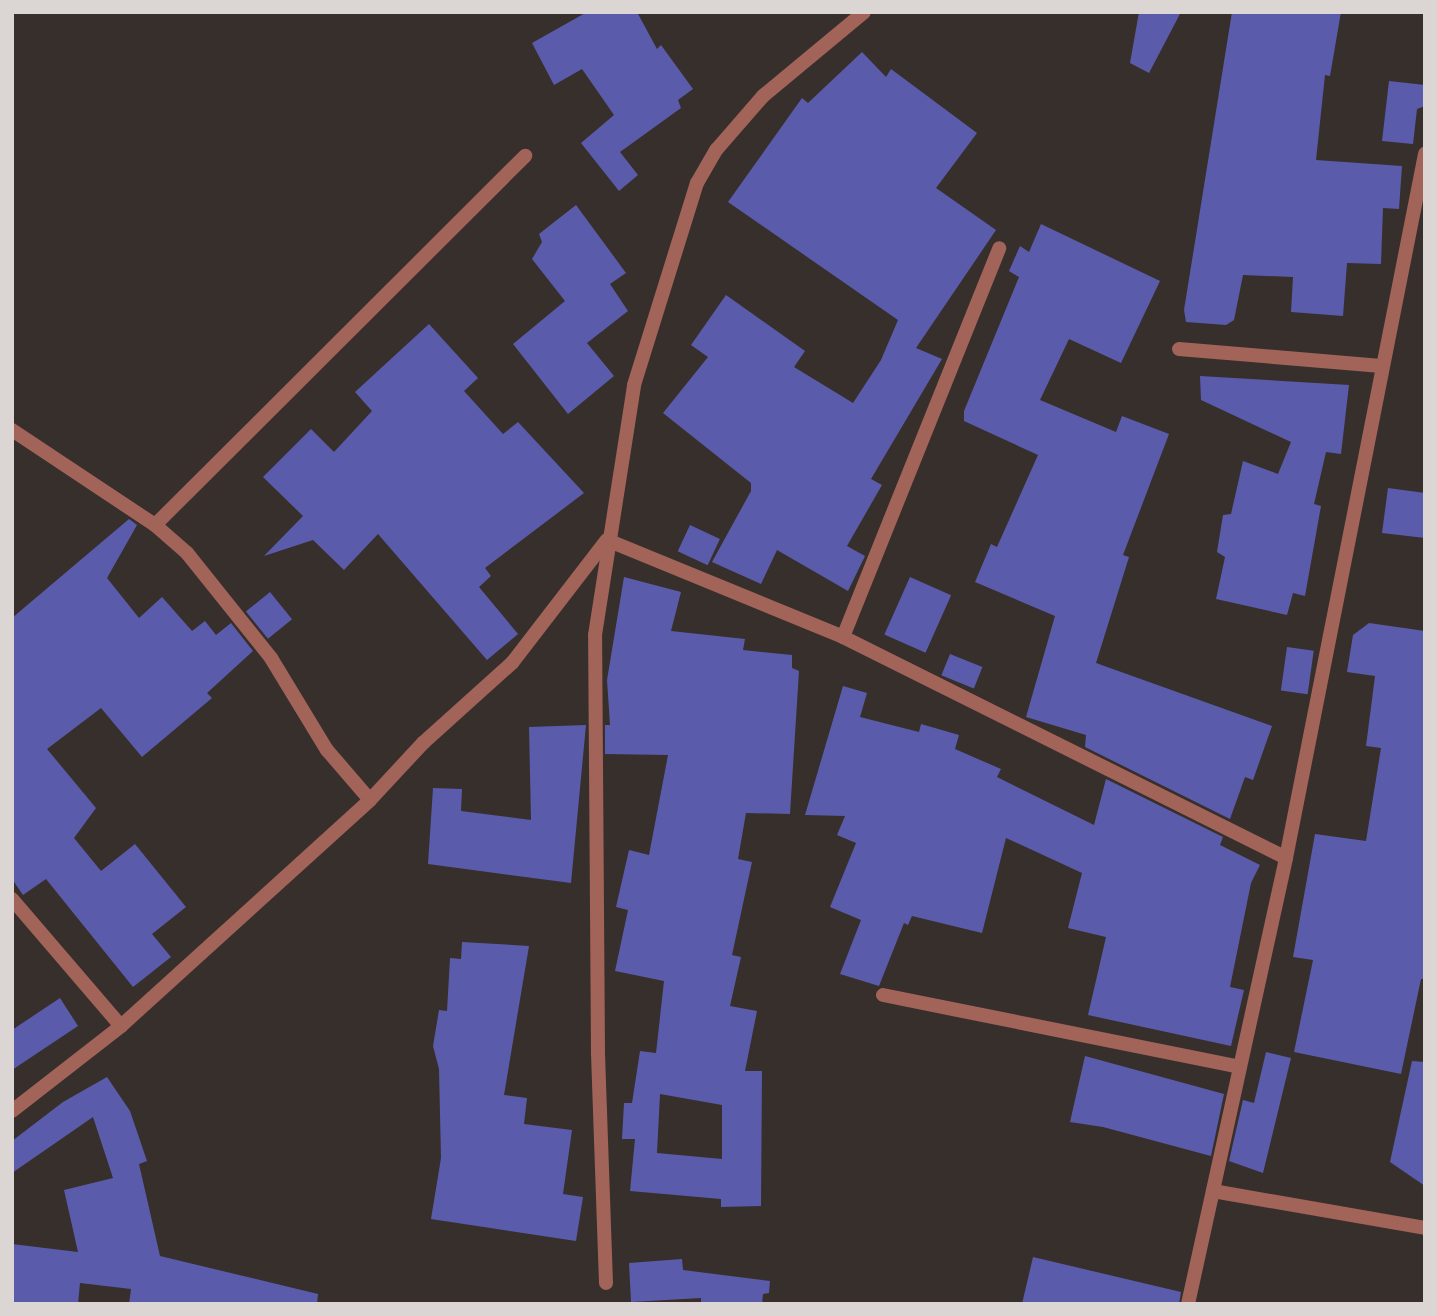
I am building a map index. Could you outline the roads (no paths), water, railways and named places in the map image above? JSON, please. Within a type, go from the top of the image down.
[{"type":"street","points":[[606,1283],[598,1052],[595,635],[607,540],[634,385],[697,183],[718,149],[763,96],[864,12]]},
{"type":"street","points":[[1188,1304],[1286,858],[1381,366],[1425,154]]},
{"type":"street","points":[[155,525],[526,156]]},
{"type":"street","points":[[843,637],[999,248]]},
{"type":"street","points":[[1179,349],[1381,366]]},
{"type":"street","points":[[12,430],[155,525],[227,599],[301,701],[327,750],[370,800]]},
{"type":"street","points":[[607,540],[843,637],[1286,858]]},
{"type":"street","points":[[12,1111],[121,1026],[370,800],[423,743],[512,663],[607,540]]},
{"type":"street","points":[[12,899],[121,1026]]},
{"type":"street","points":[[883,995],[1240,1068]]},
{"type":"street","points":[[1213,1191],[1425,1228]]}]
